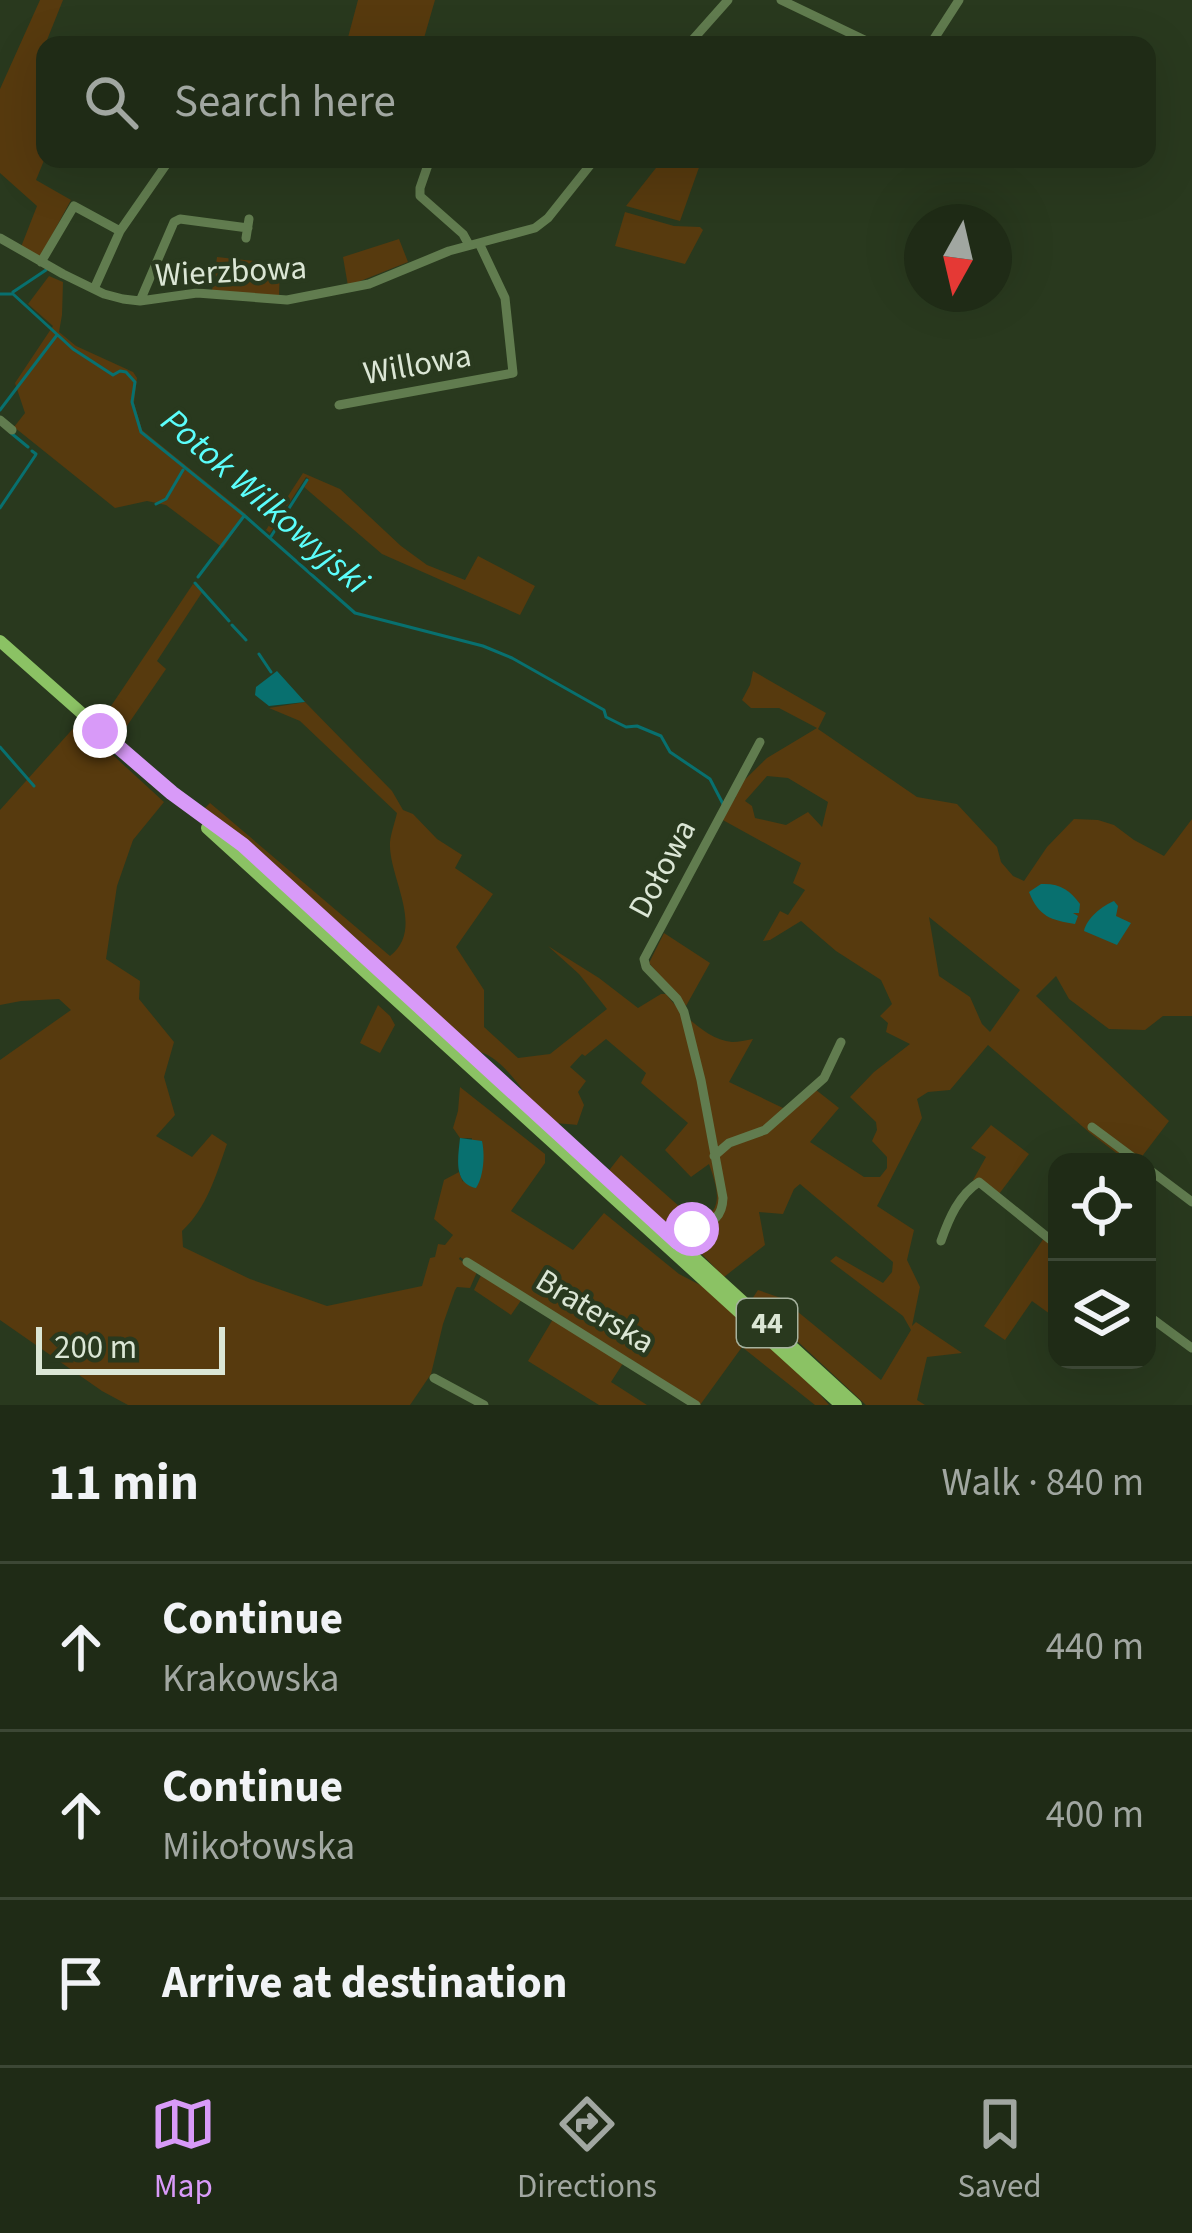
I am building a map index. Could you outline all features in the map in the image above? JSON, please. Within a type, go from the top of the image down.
[{"type":"main road","name":"44","points":[[0,641],[172,793],[243,845],[386,984],[841,1405]]},
{"type":"main road","name":"44","points":[[386,984],[856,1405]]},
{"type":"street","points":[[696,36],[728,0]]},
{"type":"street","points":[[781,0],[856,36]]},
{"type":"street","points":[[936,36],[959,0]]},
{"type":"street","points":[[94,289],[120,231],[164,168]]},
{"type":"street","points":[[427,168],[421,197],[474,244]]},
{"type":"street","name":"Wierzbowa","points":[[3,243],[94,289],[140,301],[197,292],[287,300],[369,284],[474,244],[535,228],[588,168]]},
{"type":"street","points":[[41,262],[74,206],[120,231]]},
{"type":"street","points":[[140,301],[174,222],[248,228]]},
{"type":"street","name":"Willowa","points":[[339,405],[513,373],[505,298],[474,244]]},
{"type":"street","points":[[0,420],[12,430]]},
{"type":"street","name":"Dołowa","points":[[677,1242],[720,1216],[722,1198],[684,1012],[646,968],[644,959],[760,742]]},
{"type":"street","points":[[714,1156],[729,1143],[765,1130],[824,1078],[841,1042]]},
{"type":"street","points":[[1092,1126],[1127,1153]]},
{"type":"street","points":[[1156,1175],[1192,1202]]},
{"type":"street","points":[[941,1241],[955,1208],[979,1182],[1048,1238]]},
{"type":"street","name":"Braterska","points":[[467,1262],[696,1405]]},
{"type":"street","points":[[1156,1322],[1192,1348]]},
{"type":"street","points":[[434,1378],[484,1405]]},
{"type":"shaded area","points":[[40,0],[63,0],[49,36],[36,36],[36,168],[41,168],[36,180],[71,200],[40,257],[21,247],[37,206],[0,173],[0,89]]},
{"type":"shaded area","points":[[358,0],[435,0],[425,36],[348,36]]},
{"type":"shaded area","points":[[656,168],[699,168],[680,221],[626,206]]},
{"type":"shaded area","points":[[625,212],[703,230],[685,264],[615,246]]},
{"type":"shaded area","points":[[399,239],[408,262],[348,286],[343,257]]},
{"type":"shaded area","points":[[217,257],[280,264],[279,296],[212,291]]},
{"type":"shaded area","points":[[49,276],[63,282],[59,332],[76,346],[133,372],[137,378],[134,403],[142,430],[246,514],[223,548],[166,505],[147,501],[115,508],[14,427],[25,413],[15,383],[53,326],[28,304]]},
{"type":"shaded area","points":[[303,473],[340,489],[427,565],[465,580],[478,556],[535,586],[520,615],[382,554],[304,487],[306,477],[270,533],[266,530]]},
{"type":"shaded area","points":[[193,584],[203,591],[157,661],[166,669],[120,736],[103,718]]},
{"type":"shaded area","points":[[753,671],[826,713],[818,729],[917,797],[957,804],[997,847],[1001,862],[1013,876],[1024,881],[1074,819],[1114,825],[1164,856],[1192,819],[1192,1016],[1163,1016],[1145,1030],[1109,1029],[1069,999],[1056,976],[1036,996],[1169,1121],[1145,1153],[1116,1153],[988,1045],[950,1090],[928,1092],[917,1099],[922,1118],[877,1206],[914,1230],[907,1260],[920,1287],[912,1326],[916,1322],[962,1353],[927,1357],[917,1400],[925,1405],[866,1405],[752,1299],[758,1290],[781,1298],[881,1380],[911,1330],[903,1316],[830,1261],[836,1256],[883,1283],[893,1262],[800,1184],[783,1214],[759,1212],[765,1245],[724,1277],[687,1239],[695,1224],[677,1233],[607,1173],[621,1155],[697,1222],[716,1205],[709,1164],[691,1177],[665,1150],[688,1123],[641,1083],[646,1073],[606,1039],[570,1067],[586,1081],[578,1092],[584,1105],[577,1125],[557,1123],[502,1065],[480,1052],[205,808],[210,803],[390,956],[405,931],[390,842],[397,813],[300,721],[269,708],[305,702],[392,791],[403,810],[462,855],[455,868],[493,894],[456,947],[484,990],[484,1027],[518,1058],[550,1054],[607,1009],[548,946],[638,1008],[666,994],[686,1017],[713,1036],[732,1042],[753,1039],[729,1082],[783,1108],[811,1086],[839,1108],[810,1142],[864,1177],[880,1177],[887,1168],[887,1157],[872,1141],[876,1122],[850,1097],[910,1044],[886,1032],[888,1023],[880,1016],[892,1004],[881,980],[801,921],[763,941],[780,911],[788,915],[805,890],[793,883],[801,863],[721,819],[736,797],[731,793],[767,758],[817,728],[779,708],[751,708],[742,700]],"holes":[[[767,776],[788,778],[828,802],[822,827],[808,812],[786,825],[755,818],[745,801]],[[929,917],[1020,990],[990,1032],[970,997],[939,976]]]},
{"type":"shaded area","points":[[78,723],[164,802],[133,840],[117,886],[106,959],[140,981],[139,999],[174,1042],[164,1077],[175,1115],[156,1136],[192,1157],[212,1134],[227,1144],[204,1202],[182,1231],[183,1247],[250,1279],[327,1306],[422,1286],[438,1244],[445,1245],[453,1235],[434,1219],[444,1180],[459,1172],[463,1182],[472,1138],[460,1138],[453,1128],[460,1087],[545,1154],[545,1163],[511,1211],[573,1250],[604,1213],[679,1274],[704,1287],[829,1405],[815,1405],[742,1347],[700,1405],[627,1357],[611,1382],[647,1405],[599,1405],[528,1361],[553,1319],[522,1299],[511,1315],[474,1290],[483,1271],[460,1257],[477,1272],[470,1288],[455,1290],[431,1374],[410,1405],[128,1405],[0,1320],[0,1060],[71,1010],[59,999],[0,1005],[0,810]]},
{"type":"shaded area","points":[[664,933],[710,963],[686,1006],[649,963]]},
{"type":"shaded area","points":[[378,1005],[395,1025],[380,1053],[360,1043]]},
{"type":"shaded area","points":[[991,1125],[1029,1154],[999,1194],[973,1180],[986,1157],[971,1148]]},
{"type":"shaded area","points":[[1044,1238],[1048,1241],[1048,1313],[1032,1301],[1005,1340],[984,1326]]},
{"type":"water","points":[[277,671],[305,702],[269,706],[255,695],[256,687]]},
{"type":"water","points":[[1041,884],[1059,886],[1076,899],[1080,904],[1079,913],[1073,913],[1078,916],[1075,924],[1053,919],[1037,907],[1029,892]]},
{"type":"water","points":[[1114,901],[1116,916],[1131,923],[1117,945],[1084,931],[1096,913]]},
{"type":"water","points":[[460,1138],[482,1141],[483,1165],[476,1188],[460,1175]]},
{"type":"waterway","points":[[13,292],[46,270]]},
{"type":"waterway","name":"Potok Wilkowyjski","points":[[0,294],[13,294],[73,349],[113,375],[126,372],[135,382],[132,402],[141,432],[355,613],[512,658],[604,710],[606,717],[661,736],[670,752],[710,779],[723,804]]},
{"type":"waterway","points":[[0,410],[57,335]]},
{"type":"waterway","points":[[11,433],[28,447]]},
{"type":"waterway","points":[[0,508],[35,456],[32,451]]},
{"type":"waterway","points":[[156,504],[166,499],[183,470]]},
{"type":"waterway","points":[[270,538],[307,480]]},
{"type":"waterway","points":[[198,577],[244,516]]},
{"type":"waterway","points":[[195,583],[229,621]]},
{"type":"waterway","points":[[232,625],[246,640]]},
{"type":"waterway","points":[[259,654],[271,672]]},
{"type":"waterway","points":[[0,747],[34,786]]},
{"type":"route","points":[[100,731],[243,845],[677,1242],[692,1229]]}]
